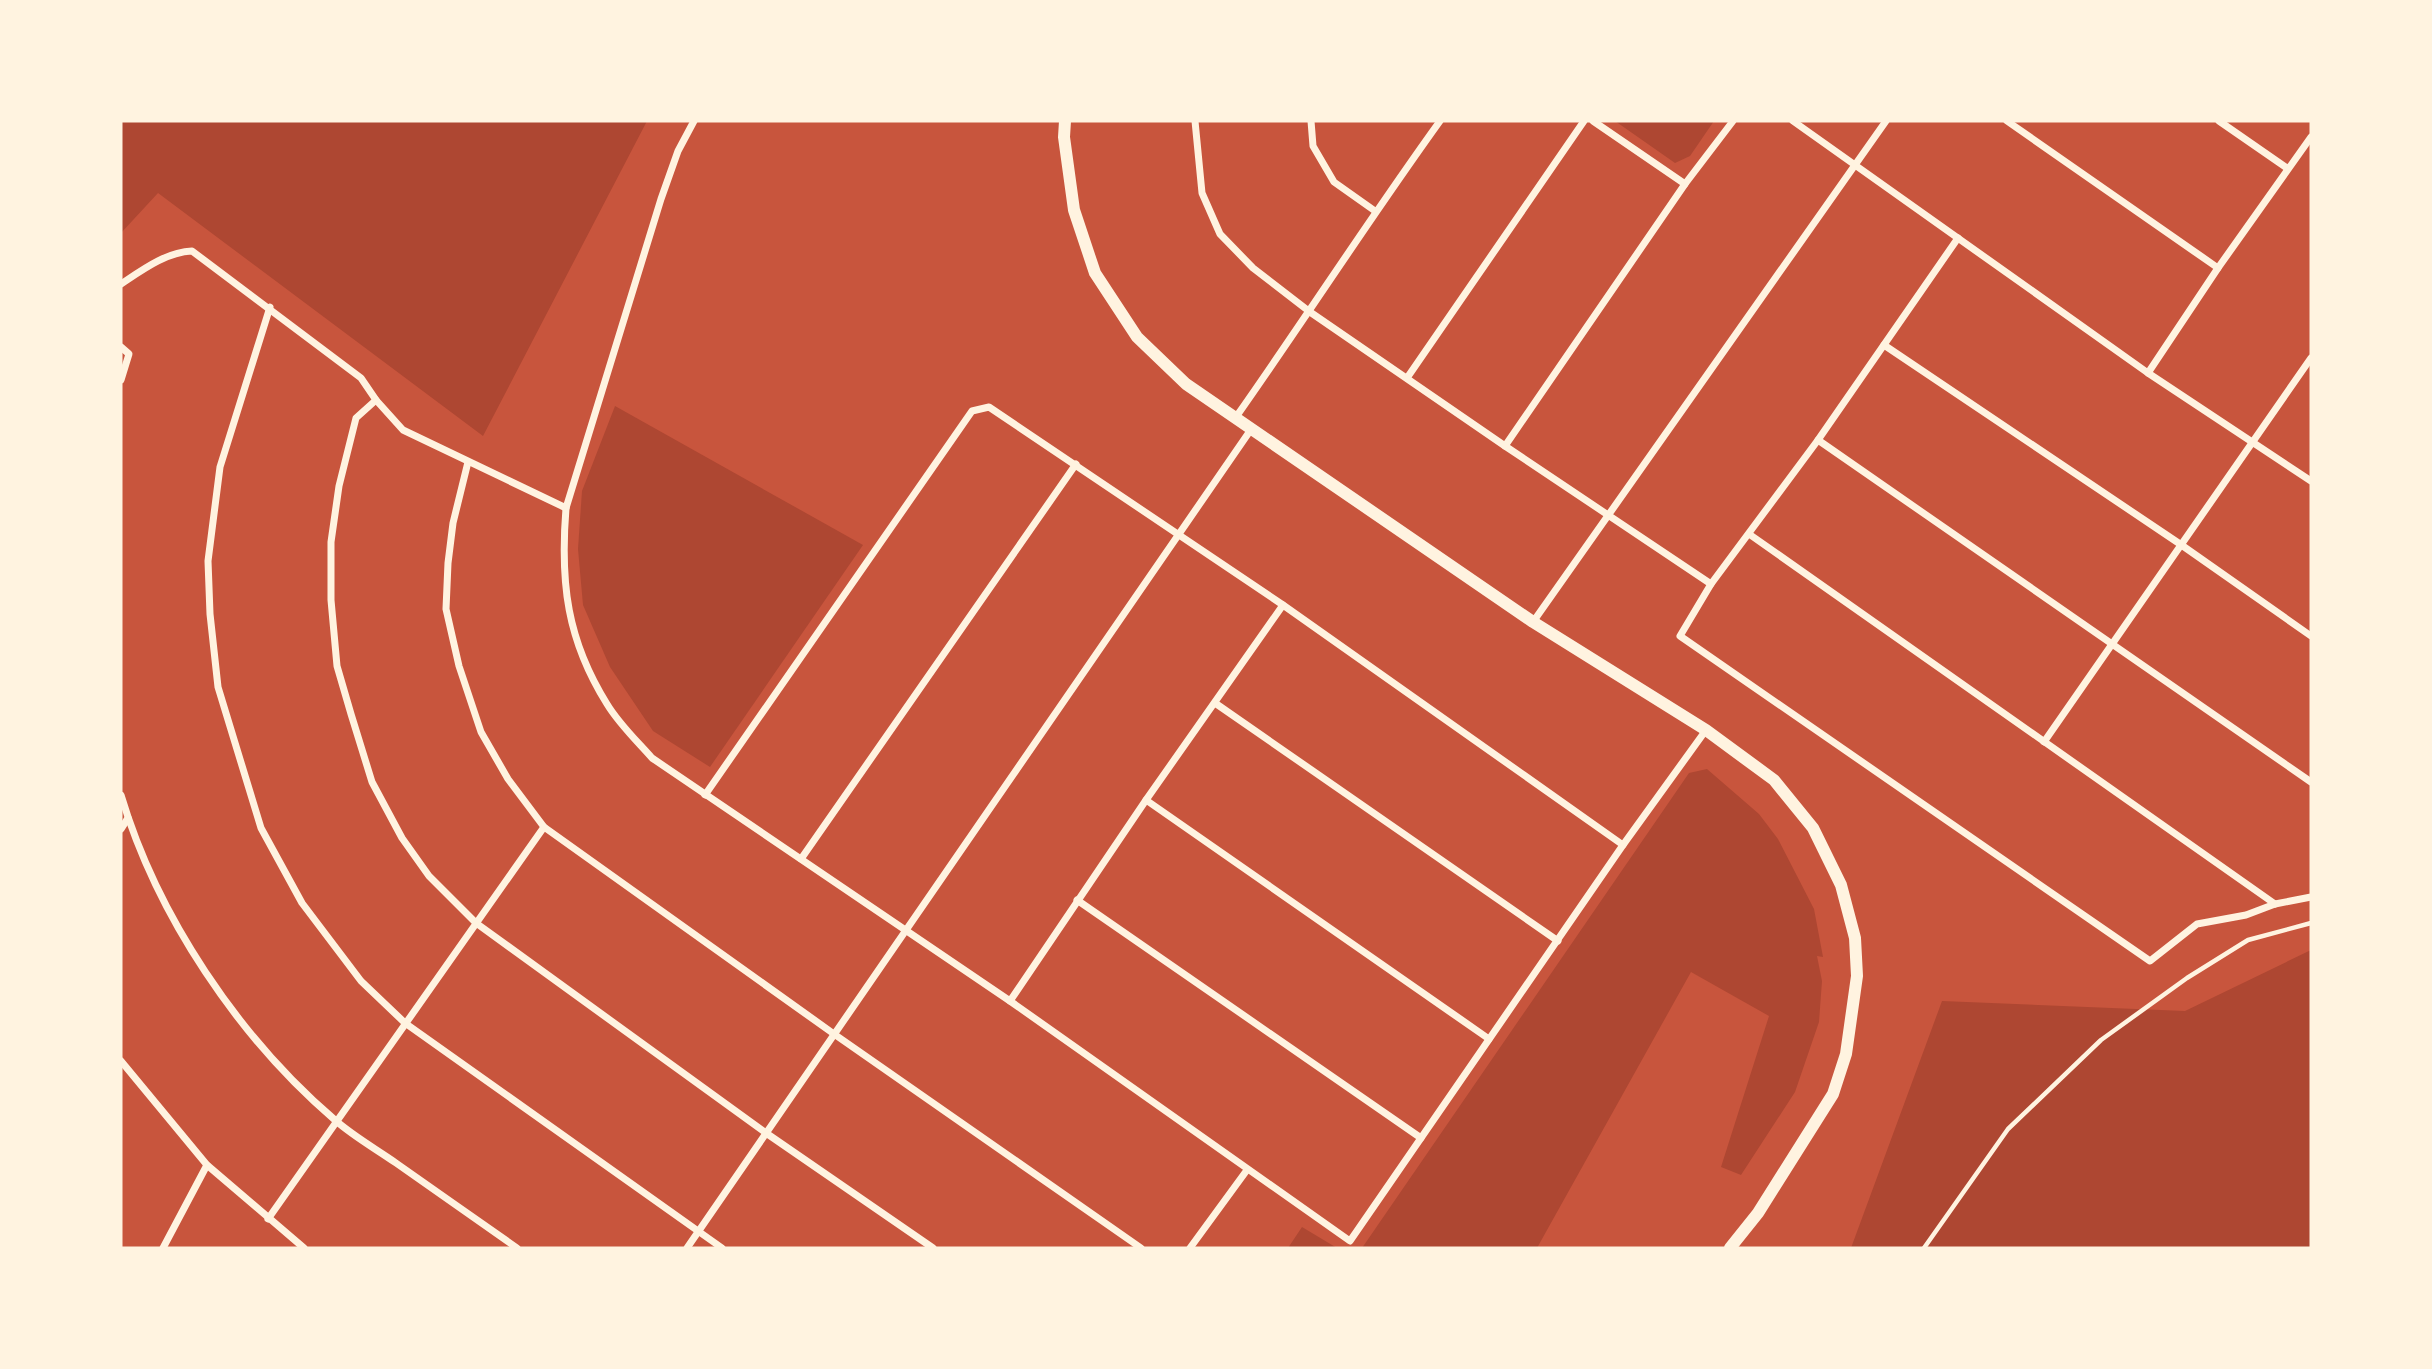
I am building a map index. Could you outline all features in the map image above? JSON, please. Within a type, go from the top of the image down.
[{"type":"street","points":[[694,121],[678,151],[661,199],[566,508],[562,554],[568,610],[582,659],[608,707],[652,758],[1010,1000],[1350,1241],[1623,845],[1706,730]]},
{"type":"street","points":[[1065,121],[1064,137],[1074,210],[1095,273],[1137,337],[1186,384],[1533,622],[1706,730],[1774,780],[1813,828],[1841,885],[1855,938],[1857,976],[1846,1054],[1833,1094],[1758,1213],[1730,1248]]},
{"type":"street","points":[[1195,121],[1202,192],[1220,234],[1253,268],[1310,312],[1711,584]]},
{"type":"street","points":[[1311,121],[1313,146],[1334,182],[1375,211]]},
{"type":"street","points":[[1236,417],[1310,312],[1375,211],[1440,121]]},
{"type":"street","points":[[1407,378],[1584,121]]},
{"type":"street","points":[[1592,121],[1685,184]]},
{"type":"street","points":[[1505,446],[1685,184],[1733,121]]},
{"type":"street","points":[[1793,121],[2148,373],[2253,440],[2311,481]]},
{"type":"street","points":[[1533,622],[1886,121]]},
{"type":"street","points":[[2007,121],[2218,268]]},
{"type":"street","points":[[2219,121],[2287,168]]},
{"type":"street","points":[[2148,373],[2287,168],[2311,137]]},
{"type":"street","points":[[1958,238],[1818,440],[1711,584],[1680,636],[2150,961],[2197,924],[2246,915],[2275,904],[2311,897]]},
{"type":"street","points":[[121,284],[147,266],[178,251],[192,251],[361,378],[376,400],[403,430],[566,508]]},
{"type":"street","points":[[270,307],[220,467],[208,561],[210,614],[218,687],[261,828],[302,903],[361,981],[405,1023],[722,1248]]},
{"type":"street","points":[[1884,345],[2180,544],[2311,636]]},
{"type":"street","points":[[121,347],[129,354],[121,380]]},
{"type":"street","points":[[2044,742],[2311,358]]},
{"type":"street","points":[[376,400],[356,418],[337,498],[331,542],[331,600],[337,666],[372,782],[402,838],[429,876],[476,923],[766,1133],[933,1248]]},
{"type":"street","points":[[705,795],[972,411],[989,407],[1179,534],[1623,845]]},
{"type":"street","points":[[687,1248],[1252,428]]},
{"type":"street","points":[[1818,440],[2311,782]]},
{"type":"street","points":[[468,462],[453,523],[446,609],[459,666],[481,732],[508,779],[544,827],[1140,1248]]},
{"type":"street","points":[[801,859],[1076,464]]},
{"type":"street","points":[[1749,534],[2275,904]]},
{"type":"street","points":[[1010,1000],[1146,800],[1283,606]]},
{"type":"street","points":[[1215,703],[1558,941]]},
{"type":"street","points":[[121,795],[159,892],[204,970],[261,1044],[300,1087],[337,1121],[517,1248]]},
{"type":"street","points":[[1146,800],[1489,1039]]},
{"type":"street","points":[[121,829],[128,818]]},
{"type":"street","points":[[268,1219],[544,827]]},
{"type":"street","points":[[1077,900],[1422,1138]]},
{"type":"street","points":[[122,1068],[207,1165],[304,1248]]},
{"type":"street","points":[[163,1248],[207,1165]]},
{"type":"street","points":[[1190,1248],[1247,1170]]},
{"type":"path","points":[[1924,1248],[2008,1129],[2101,1040],[2188,978],[2248,940],[2311,923]]},
{"type":"shaded area","points":[[121,121],[647,121],[483,436],[158,193],[121,233]]},
{"type":"shaded area","points":[[1615,121],[1714,121],[1690,156],[1675,163]]},
{"type":"shaded area","points":[[615,406],[863,545],[710,767],[653,731],[610,667],[583,605],[578,549],[582,491]]},
{"type":"shaded area","points":[[1707,769],[1759,814],[1778,839],[1814,909],[1823,957],[1817,956],[1822,981],[1819,1022],[1795,1092],[1741,1175],[1721,1167],[1769,1016],[1691,972],[1537,1248],[1362,1248],[1689,773]]},
{"type":"shaded area","points":[[2311,950],[2311,1248],[1851,1248],[1942,1001],[2185,1011]]},
{"type":"shaded area","points":[[1302,1227],[1337,1248],[1288,1248]]}]
